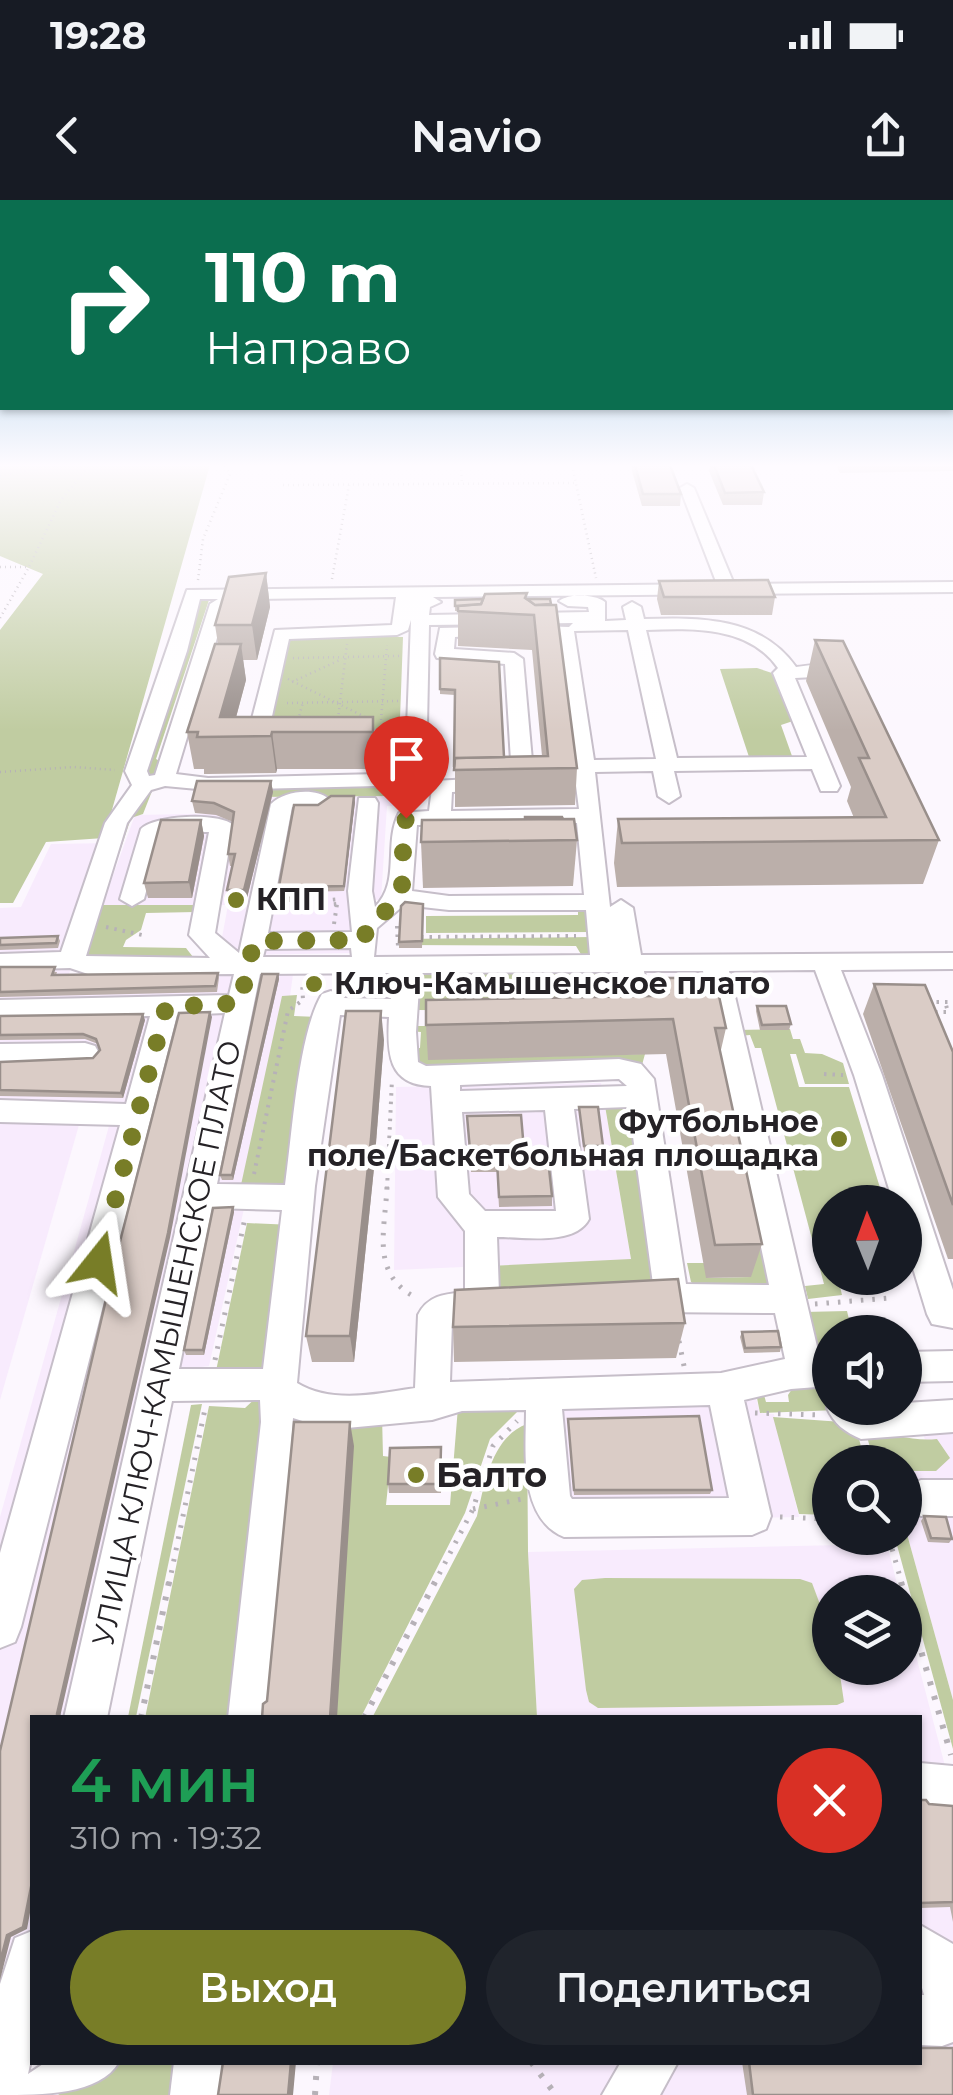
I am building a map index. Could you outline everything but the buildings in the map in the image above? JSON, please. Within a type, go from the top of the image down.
[{"type":"street","points":[[713,553],[726,586]]},
{"type":"street","points":[[160,806],[152,778],[193,594],[953,587]]},
{"type":"street","points":[[630,589],[670,796]]},
{"type":"street","points":[[73,960],[116,822],[152,778],[209,670],[218,604],[223,601],[599,616],[595,601],[414,608]]},
{"type":"street","points":[[152,778],[231,783],[411,780],[418,701],[414,608]]},
{"type":"street","points":[[390,781],[392,744],[380,732],[258,736],[266,697],[266,666],[283,632],[348,638],[400,628],[414,608]]},
{"type":"street","points":[[440,817],[440,787],[449,779],[523,783],[514,658],[446,656],[446,632],[698,626],[745,633],[777,651],[789,670]]},
{"type":"street","points":[[565,631],[590,809],[581,836],[609,905],[610,970]]},
{"type":"street","points":[[829,786],[783,673],[842,670],[851,688]]},
{"type":"street","points":[[584,766],[820,763]]},
{"type":"street","points":[[231,783],[202,934],[222,955],[251,954],[362,966],[403,961],[610,970],[714,962],[953,960]]},
{"type":"street","name":"УЛИЦА КЛЮЧ-КАМЫШЕНСКОЕ ПЛАТО","points":[[86,1715],[283,801],[326,800]]},
{"type":"street","points":[[362,966],[365,932],[360,891],[367,804]]},
{"type":"street","points":[[0,962],[73,960],[91,967],[251,954],[365,932],[396,904],[413,854],[406,818],[440,817],[581,836]]},
{"type":"street","points":[[132,899],[155,827],[222,819],[266,824]]},
{"type":"street","points":[[396,904],[609,905]]},
{"type":"street","points":[[595,1012],[635,1021],[638,1012],[610,970],[601,936],[609,905]]},
{"type":"street","points":[[403,961],[415,1017],[402,1054],[410,1070],[419,1076],[447,1089],[558,1099],[643,1096]]},
{"type":"street","points":[[909,961],[939,1005]]},
{"type":"street","points":[[714,962],[789,1300],[812,1346]]},
{"type":"street","points":[[825,962],[868,1075],[944,1314],[953,1314]]},
{"type":"street","points":[[0,1010],[240,1003]]},
{"type":"street","points":[[250,1715],[277,1411],[322,1037],[337,1004],[415,1017]]},
{"type":"street","points":[[0,1627],[166,1007]]},
{"type":"street","points":[[0,1054],[84,1054]]},
{"type":"street","points":[[447,1089],[619,1069],[640,1079],[671,1297]]},
{"type":"street","points":[[447,1089],[454,1197],[474,1221],[481,1223],[566,1223],[573,1219],[558,1099]]},
{"type":"street","points":[[0,1111],[138,1115]]},
{"type":"street","points":[[199,1196],[300,1198]]},
{"type":"street","points":[[481,1223],[482,1306]]},
{"type":"street","points":[[614,1300],[789,1300]]},
{"type":"street","points":[[432,1404],[433,1324],[440,1310],[520,1304]]},
{"type":"street","points":[[922,1367],[953,1366]]},
{"type":"street","points":[[277,1411],[298,1404],[318,1410],[432,1404],[462,1395],[544,1403],[705,1389],[812,1372]]},
{"type":"street","points":[[158,1385],[257,1384],[277,1411]]},
{"type":"street","points":[[544,1403],[549,1496],[557,1514],[576,1521],[752,1516],[731,1412],[705,1389]]},
{"type":"street","points":[[922,1424],[950,1425]]},
{"type":"street","points":[[922,1785],[953,1788]]},
{"type":"street","points":[[922,1950],[930,1954],[944,1974],[952,2002],[949,2016],[942,2021],[922,2020]]},
{"type":"street","points":[[0,2081],[30,1963]]},
{"type":"street","points":[[42,2095],[89,2065]]},
{"type":"street","points":[[196,2095],[200,2065]]},
{"type":"street","points":[[628,2095],[651,2065]]},
{"type":"path","points":[[0,618],[36,553]]},
{"type":"path","points":[[193,594],[202,553]]},
{"type":"path","points":[[331,581],[336,553]]},
{"type":"path","points":[[591,553],[599,589]]},
{"type":"path","points":[[0,567],[30,567]]},
{"type":"path","points":[[337,725],[348,638]]},
{"type":"path","points":[[380,732],[388,640]]},
{"type":"path","points":[[266,697],[365,648]]},
{"type":"path","points":[[266,666],[346,657],[418,655]]},
{"type":"path","points":[[266,666],[340,702],[380,732]]},
{"type":"path","points":[[360,694],[360,702]]},
{"type":"path","points":[[266,697],[303,702],[418,701]]},
{"type":"path","points":[[299,734],[296,715],[303,702]]},
{"type":"path","points":[[0,772],[74,767],[152,778]]},
{"type":"path","points":[[327,900],[328,889]]},
{"type":"path","points":[[299,906],[305,900],[337,902]]},
{"type":"path","points":[[262,907],[337,902]]},
{"type":"path","points":[[396,904],[403,961]]},
{"type":"path","points":[[92,923],[142,935]]},
{"type":"path","points":[[365,932],[399,938]]},
{"type":"path","points":[[417,937],[601,936]]},
{"type":"path","points":[[595,1012],[610,970]]},
{"type":"path","points":[[252,1183],[288,1011],[304,998],[300,992],[303,976]]},
{"type":"path","points":[[522,982],[523,1004],[538,1003]]},
{"type":"path","points":[[410,1070],[391,1080],[383,1264],[401,1290],[440,1310]]},
{"type":"path","points":[[212,1374],[248,1202]]},
{"type":"path","points":[[671,1297],[705,1389]]},
{"type":"path","points":[[827,1302],[890,1298]]},
{"type":"path","points":[[141,1715],[208,1393]]},
{"type":"path","points":[[366,1715],[472,1509],[493,1446],[518,1420],[544,1403]]},
{"type":"path","points":[[472,1509],[549,1496]]},
{"type":"path","points":[[752,1516],[812,1518]]},
{"type":"path","points":[[922,1653],[953,1760]]},
{"type":"path","points":[[315,2095],[316,2065]]},
{"type":"path","points":[[532,2065],[556,2095]]},
{"type":"shaded area","points":[[394,796],[394,806],[387,806],[381,900],[358,900],[353,953],[235,955],[221,943],[228,905],[102,906],[135,815],[248,813],[252,797]]},
{"type":"shaded area","points":[[112,843],[69,974],[294,967],[288,1011],[209,1366],[179,1370],[93,1715],[30,1715],[30,1961],[0,1962],[0,1517],[114,1108],[0,1109],[0,908],[21,907],[51,844]]},
{"type":"shaded area","points":[[601,1083],[631,1260],[394,1270],[396,1087]]},
{"type":"shaded area","points":[[0,1118],[81,1118],[0,1400]]},
{"type":"shaded area","points":[[752,1382],[760,1413],[774,1414],[799,1517],[576,1521],[543,1393]]},
{"type":"shaded area","points":[[953,1411],[953,1700],[922,1588],[922,1575],[918,1575],[913,1555],[922,1555],[922,1471],[935,1471],[920,1425],[922,1417]]},
{"type":"shaded area","points":[[812,1546],[812,1555],[890,1555],[895,1575],[812,1575],[812,1685],[922,1685],[922,1679],[948,1778],[953,1779],[953,2095],[329,2095],[333,2065],[922,2065],[922,1715],[537,1715],[528,1552]]},
{"type":"green space","points":[[185,553],[104,838],[46,842],[13,903],[0,903],[0,630],[43,574],[0,556]]},
{"type":"green space","points":[[210,597],[156,759],[165,764],[162,774],[144,779],[197,602]]},
{"type":"green space","points":[[285,635],[403,637],[398,773],[392,774],[394,729],[299,729],[266,734]]},
{"type":"green space","points":[[757,668],[775,674],[793,721],[781,725],[792,756],[801,759],[750,760],[720,669]]},
{"type":"green space","points":[[389,785],[397,790],[399,806],[394,806],[393,796],[252,797],[256,787]]},
{"type":"green space","points":[[154,786],[143,814],[131,818],[102,905],[195,905],[196,912],[146,913],[141,930],[126,940],[123,947],[186,948],[193,957],[92,959],[85,952],[129,818],[145,789]]},
{"type":"green space","points":[[578,907],[587,912],[591,932],[426,933],[426,916],[578,915]]},
{"type":"green space","points":[[592,937],[590,956],[582,956],[576,946],[402,945],[402,939]]},
{"type":"green space","points":[[611,972],[614,993],[624,993],[626,1011],[416,1010],[411,974]]},
{"type":"green space","points":[[297,995],[294,1016],[318,1017],[291,1196],[239,1194],[282,996]]},
{"type":"green space","points":[[414,1026],[454,1026],[429,1059],[645,1054],[642,1065],[422,1068],[409,1049],[420,1048],[421,1032],[409,1031]]},
{"type":"green space","points":[[790,1029],[793,1039],[800,1039],[805,1053],[822,1054],[843,1063],[849,1084],[805,1084],[796,1054],[790,1054],[799,1087],[849,1087],[879,1185],[812,1185],[812,1239],[761,1048],[755,1048],[750,1035],[738,1036],[736,1030]]},
{"type":"green space","points":[[725,1063],[770,1287],[698,1287],[691,1282],[687,1263],[704,1263],[707,1278],[751,1277]]},
{"type":"green space","points":[[632,1099],[654,1281],[492,1294],[489,1266],[631,1259],[604,1100]]},
{"type":"green space","points":[[247,1223],[293,1225],[268,1371],[216,1371]]},
{"type":"green space","points":[[812,1285],[812,1295],[842,1295],[808,1299],[805,1286]]},
{"type":"green space","points":[[847,1311],[848,1315],[812,1315],[812,1340],[804,1312]]},
{"type":"green space","points":[[812,1382],[812,1411],[760,1413],[757,1398],[764,1395],[766,1402],[789,1402],[788,1395],[796,1383]]},
{"type":"green space","points":[[258,1396],[265,1407],[237,1715],[146,1715],[209,1406],[245,1408]]},
{"type":"green space","points":[[202,1404],[136,1715],[128,1715],[191,1405]]},
{"type":"green space","points":[[458,1407],[521,1408],[490,1439],[465,1513],[362,1715],[337,1715],[301,1447],[280,1445],[283,1418],[382,1416],[383,1456],[391,1457],[386,1505],[450,1505]]},
{"type":"green space","points":[[773,1417],[812,1420],[812,1425],[847,1425],[857,1431],[861,1445],[812,1445],[812,1514],[799,1514]]},
{"type":"green space","points":[[527,1424],[528,1552],[537,1715],[374,1715],[477,1516],[492,1462],[515,1430]]},
{"type":"green space","points":[[866,1433],[937,1439],[950,1458],[936,1471],[922,1471],[922,1445],[869,1445]]},
{"type":"green space","points":[[900,1555],[913,1555],[918,1575],[905,1575]]},
{"type":"green space","points":[[800,1579],[812,1583],[812,1685],[842,1685],[844,1702],[598,1708],[589,1702],[586,1690],[574,1589],[582,1580]]},
{"type":"green space","points":[[922,1588],[953,1700],[953,1749],[922,1636]]},
{"type":"green space","points":[[103,2065],[185,2065],[181,2095],[58,2095]]},
{"type":"place","name":"КПП","points":[[236,900]]},
{"type":"place","name":"Ключ-Камышенское плато","points":[[314,984]]},
{"type":"place","name":"Футбольное поле/Баскетбольная площадка","points":[[839,1139]]},
{"type":"place","name":"Балто","points":[[416,1475]]},
{"type":"route","points":[[99,1262],[166,1007],[240,1003],[254,941],[365,940],[366,925],[390,911],[401,897],[406,818]]}]
